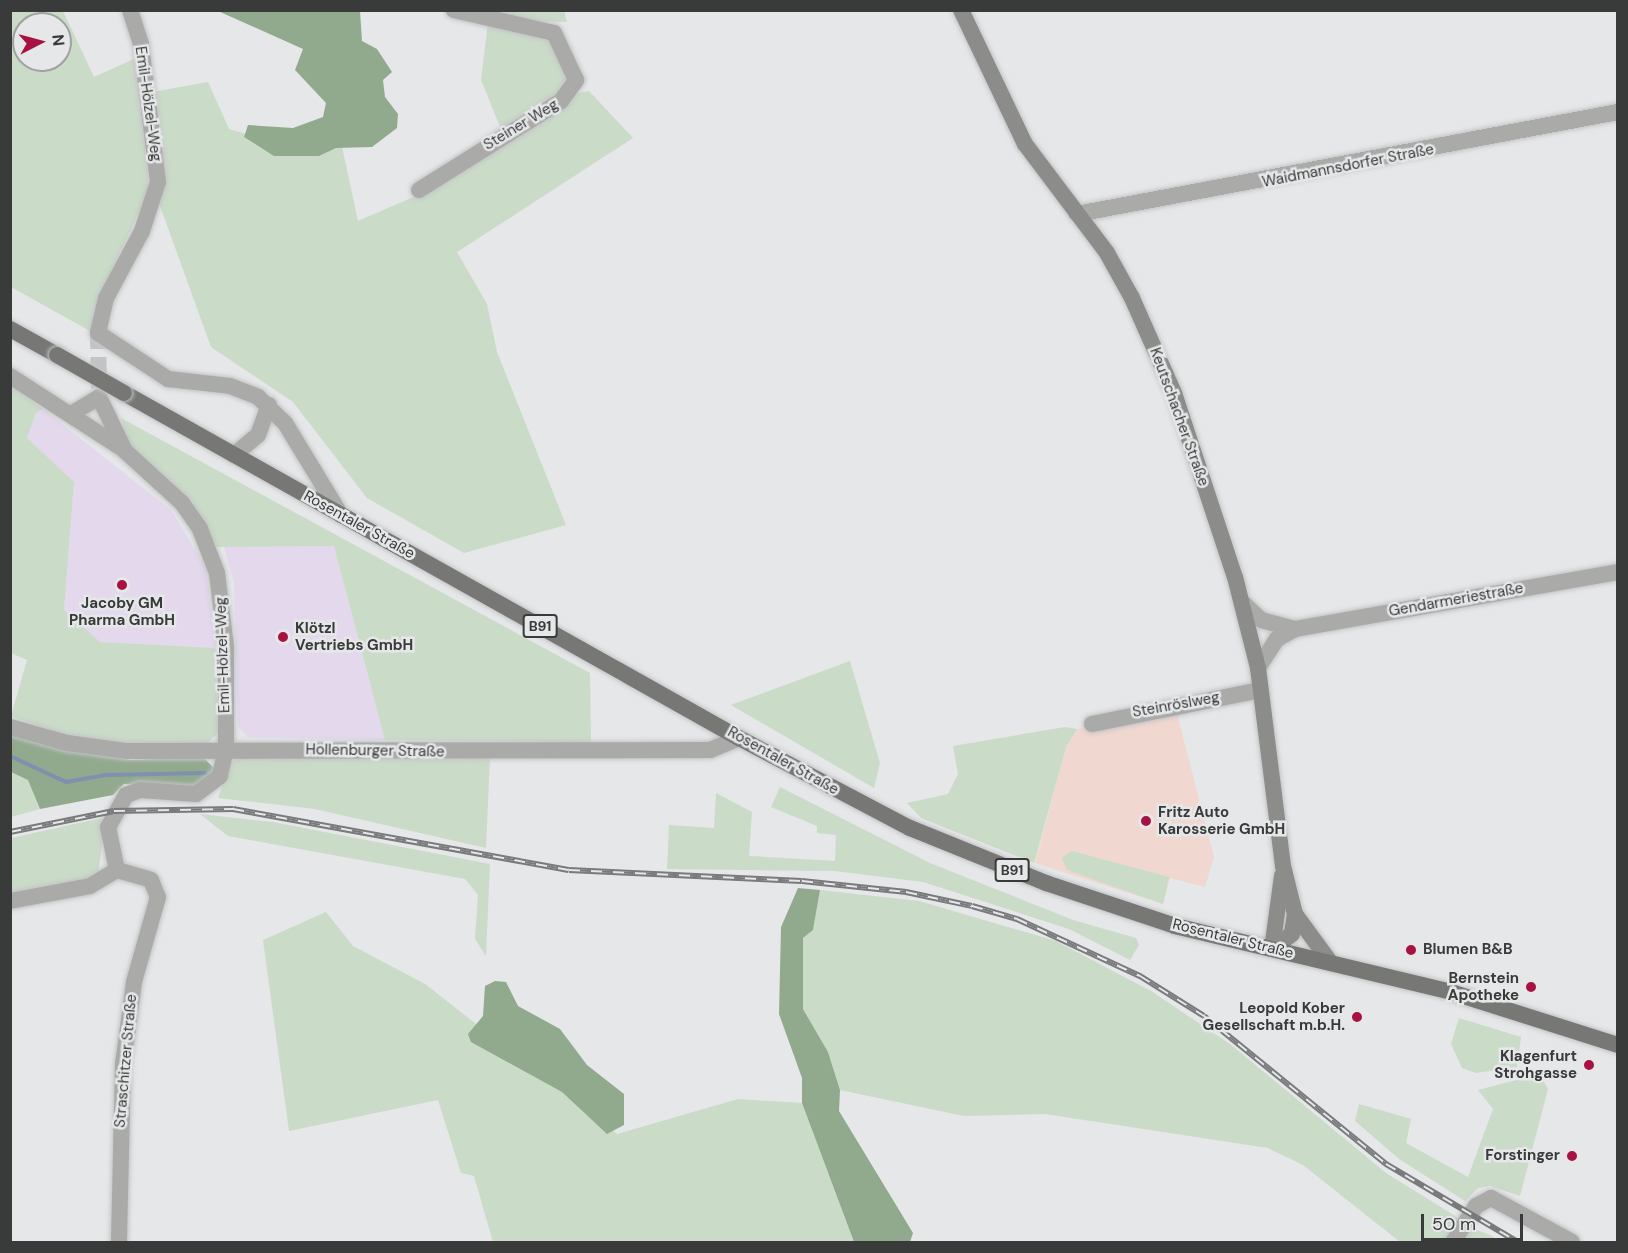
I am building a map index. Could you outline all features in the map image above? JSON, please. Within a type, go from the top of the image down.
[{"type":"main road","name":"Keutschacher Straße","points":[[961,10],[1025,144],[1107,253],[1153,343],[1242,602],[1252,639],[1258,668],[1283,866]]},
{"type":"main road","name":"Rosentaler Straße","points":[[10,329],[739,738],[980,858],[1175,926],[1518,1010],[1617,1046]]},
{"type":"main road","points":[[1283,866],[1295,914],[1331,963]]},
{"type":"main road","points":[[1272,949],[1283,866]]},
{"type":"main road","points":[[1272,949],[1292,934],[1295,914]]},
{"type":"street","name":"Emil-Hölzel-Weg","points":[[130,10],[142,54],[158,182],[142,231],[106,298],[98,333],[168,379],[230,386],[268,405],[291,431],[341,515]]},
{"type":"street","name":"Steiner Weg","points":[[419,190],[561,101],[576,80],[554,33],[454,10]]},
{"type":"street","name":"Waidmannsdorfer Straße","points":[[1077,214],[1617,112]]},
{"type":"street","name":"Emil-Hölzel-Weg","points":[[10,376],[125,450],[182,503],[214,562],[226,647],[226,749]]},
{"type":"street","name":"Emil-Hölzel-Weg","points":[[71,414],[99,397],[125,450]]},
{"type":"street","points":[[234,454],[258,435],[268,405]]},
{"type":"street","name":"Gendarmeriestraße","points":[[1252,639],[1259,631],[1285,632],[1617,572]]},
{"type":"street","points":[[1242,602],[1261,620],[1285,632],[1258,668]]},
{"type":"street","name":"Steinröslweg","points":[[1092,724],[1261,690]]},
{"type":"street","name":"Hollenburger Straße","points":[[10,727],[68,743],[127,751],[226,749],[710,750],[739,738]]},
{"type":"street","points":[[10,901],[90,886],[117,870],[108,827],[120,801],[140,790],[207,791],[220,776],[226,749]]},
{"type":"street","name":"Straschitzer Straße","points":[[117,870],[151,880],[158,897],[134,982],[123,1064],[119,1242]]},
{"type":"street","points":[[1452,1242],[1476,1206],[1491,1198],[1572,1242]]},
{"type":"shaded area","points":[[43,409],[171,510],[206,568],[215,648],[99,642],[64,610],[74,482],[27,438],[36,413]]},
{"type":"shaded area","points":[[334,546],[385,740],[247,737],[238,726],[234,583],[224,547]]},
{"type":"shaded area","points":[[1176,710],[1214,857],[1205,887],[1170,878],[1163,904],[1035,863],[1066,747],[1077,729]]},
{"type":"green space","points":[[11,11],[63,12],[12,12],[12,72],[72,72],[72,30],[94,77],[134,59],[147,133],[148,193],[98,299],[90,331],[11,287]]},
{"type":"green space","points":[[218,11],[360,11],[362,41],[377,49],[392,72],[383,80],[385,97],[398,114],[397,128],[372,147],[336,148],[319,156],[274,156],[244,137],[248,125],[293,128],[323,117],[326,103],[295,70],[303,49]]},
{"type":"green space","points":[[487,11],[564,11],[567,22],[527,21]]},
{"type":"green space","points":[[488,22],[552,42],[570,84],[559,97],[501,129],[481,80]]},
{"type":"green space","points":[[208,82],[229,129],[285,145],[341,142],[358,221],[418,195],[579,93],[589,91],[633,138],[457,252],[487,304],[497,352],[566,525],[464,553],[367,498],[293,402],[211,347],[159,203],[153,92]]},
{"type":"green space","points":[[10,385],[43,409],[36,413],[27,438],[74,482],[64,610],[100,642],[215,648],[218,733],[206,744],[128,746],[69,737],[11,716],[27,660],[11,653]]},
{"type":"green space","points":[[121,418],[590,673],[591,742],[385,740],[334,546],[217,547],[196,510],[129,443]]},
{"type":"green space","points":[[850,661],[880,763],[874,788],[731,705]]},
{"type":"green space","points":[[1065,727],[1077,729],[1066,747],[1034,863],[921,818],[907,803],[948,794],[958,774],[953,746]]},
{"type":"green space","points":[[10,732],[61,748],[131,760],[203,757],[215,769],[201,788],[124,784],[113,795],[40,809],[28,780],[11,772]]},
{"type":"green space","points":[[240,757],[490,757],[486,848],[315,809],[218,798],[231,763]]},
{"type":"green space","points":[[11,772],[28,779],[40,809],[11,817]]},
{"type":"green space","points":[[780,787],[930,863],[1073,920],[1136,938],[1139,945],[1130,960],[1069,929],[923,882],[835,871],[667,869],[669,825],[714,828],[716,793],[752,812],[749,856],[835,861],[836,835],[817,833],[817,826],[771,807]]},
{"type":"green space","points":[[200,814],[273,822],[490,864],[486,956],[475,939],[478,895],[465,879],[228,836]]},
{"type":"green space","points":[[106,817],[98,874],[83,882],[11,896],[11,838]]},
{"type":"green space","points":[[1072,851],[1169,877],[1163,904],[1067,870],[1062,858]]},
{"type":"green space","points":[[798,888],[820,890],[813,930],[803,938],[803,1009],[828,1052],[840,1090],[839,1111],[913,1233],[910,1242],[854,1242],[802,1103],[802,1078],[779,1014],[781,927]]},
{"type":"green space","points":[[820,890],[919,901],[1056,941],[1151,991],[1230,1044],[1386,1173],[1460,1219],[1446,1242],[1400,1242],[1303,1165],[1268,1148],[1045,1114],[964,1116],[840,1090],[828,1052],[803,1009],[803,938],[813,930]]},
{"type":"green space","points":[[326,912],[353,946],[425,984],[617,1134],[738,1099],[802,1103],[854,1242],[493,1242],[474,1176],[461,1173],[438,1100],[289,1131],[263,940]]},
{"type":"green space","points":[[495,981],[506,982],[518,1006],[560,1029],[587,1065],[624,1094],[624,1125],[607,1134],[562,1092],[471,1042],[468,1034],[483,1016],[485,986]]},
{"type":"green space","points":[[1459,1018],[1521,1037],[1517,1067],[1476,1073],[1462,1068],[1451,1044]]},
{"type":"green space","points":[[1539,1074],[1548,1089],[1520,1196],[1490,1186],[1478,1188],[1465,1201],[1399,1159],[1355,1121],[1359,1104],[1411,1119],[1406,1143],[1468,1177],[1493,1109],[1478,1090]]},
{"type":"green space","points":[[1469,1227],[1490,1235],[1501,1242],[1460,1242]]},
{"type":"waterway","points":[[10,756],[66,782],[104,775],[205,773]]},
{"type":"tunnel","points":[[98,333],[99,388]]},
{"type":"railway","points":[[10,832],[114,811],[233,809],[569,870],[802,881],[906,892],[972,906],[1017,919],[1140,976],[1204,1016],[1386,1164],[1518,1242]]},
{"type":"place","name":"Jacoby GM Pharma GmbH","points":[[122,585]]},
{"type":"place","name":"Klötzl Vertriebs GmbH","points":[[283,637]]},
{"type":"place","name":"Fritz Auto Karosserie GmbH","points":[[1146,821]]},
{"type":"place","name":"Blumen B&B","points":[[1411,950]]},
{"type":"place","name":"Bernstein Apotheke","points":[[1531,987]]},
{"type":"place","name":"Leopold Kober Gesellschaft m.b.H.","points":[[1357,1017]]},
{"type":"place","name":"Klagenfurt Strohgasse","points":[[1589,1065]]},
{"type":"place","name":"Forstinger","points":[[1572,1156]]}]
